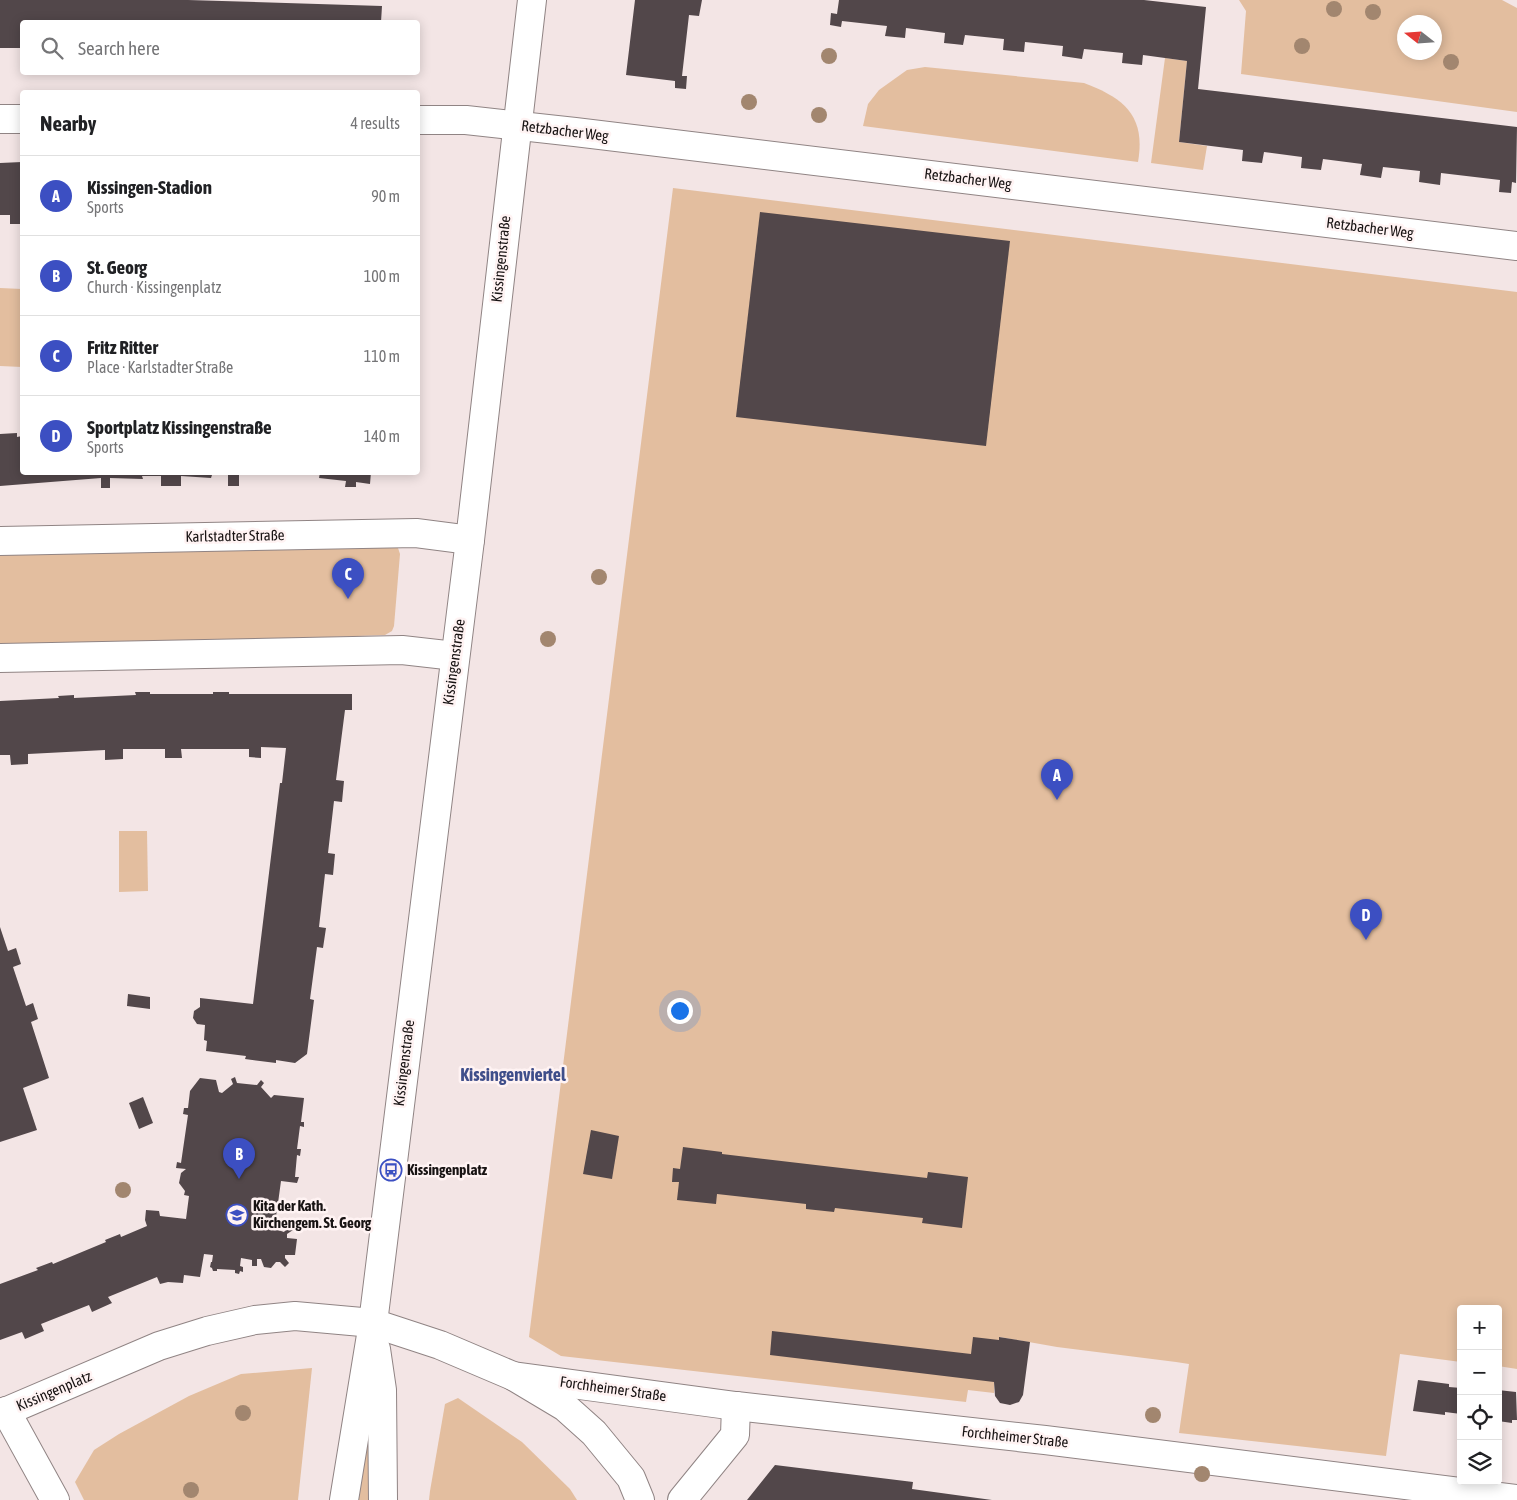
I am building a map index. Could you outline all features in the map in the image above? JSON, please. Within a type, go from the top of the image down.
[{"type":"street","name":"Kissingenstraße","points":[[344,1500],[373,1323],[470,540],[532,0]]},
{"type":"street","points":[[0,119],[20,119]]},
{"type":"street","name":"Retzbacher Weg","points":[[420,120],[466,120],[517,125],[1517,246]]},
{"type":"street","name":"Karlstadter Straße","points":[[0,541],[416,533],[470,540]]},
{"type":"street","points":[[0,658],[402,650],[455,656]]},
{"type":"street","name":"Kissingenplatz","points":[[55,1500],[3,1412],[159,1346],[208,1331],[255,1320],[295,1316],[373,1323],[440,1344],[513,1376],[564,1407],[594,1433],[630,1478],[640,1500]]},
{"type":"street","name":"Kissingenstraße","points":[[373,1323],[382,1390],[383,1500]]},
{"type":"street","name":"Forchheimer Straße","points":[[513,1376],[736,1406],[1045,1440],[1517,1499]]},
{"type":"street","points":[[682,1500],[736,1434],[736,1406]]},
{"type":"shaded area","points":[[1239,0],[1502,0],[1517,8],[1517,112],[1241,74],[1246,11]]},
{"type":"shaded area","points":[[1165,58],[1187,61],[1179,142],[1207,146],[1203,170],[1151,163]]},
{"type":"shaded area","points":[[925,67],[1084,83],[1098,89],[1121,102],[1135,121],[1139,132],[1138,162],[863,126],[868,104],[879,90],[907,70]]},
{"type":"shaded area","points":[[673,188],[1517,292],[1517,1369],[1502,1367],[1502,1305],[1457,1305],[1457,1361],[1400,1354],[1386,1456],[1179,1433],[1189,1364],[1057,1347],[1000,1337],[994,1393],[968,1390],[966,1402],[561,1356],[529,1337]]},
{"type":"shaded area","points":[[0,288],[20,289],[20,367],[0,366]]},
{"type":"shaded area","points":[[392,546],[398,548],[400,554],[394,626],[392,631],[385,635],[0,649],[0,551]]},
{"type":"shaded area","points":[[119,831],[147,831],[148,891],[119,892]]},
{"type":"shaded area","points":[[312,1368],[298,1500],[84,1500],[75,1482],[94,1450],[119,1434],[189,1396],[241,1374]]},
{"type":"shaded area","points":[[458,1398],[522,1442],[570,1489],[577,1500],[429,1500],[445,1404]]},
{"type":"shaded area","points":[[372,1406],[371,1500],[357,1500]]},
{"type":"building","points":[[0,0],[188,0],[382,6],[381,20],[20,20],[20,48],[0,48]]},
{"type":"building","points":[[635,0],[702,0],[699,16],[689,15],[682,76],[687,76],[686,89],[675,88],[675,81],[626,75]]},
{"type":"building","points":[[839,0],[1144,0],[1206,7],[1198,89],[1517,127],[1516,183],[1512,182],[1511,193],[1499,192],[1500,180],[1441,173],[1440,185],[1419,182],[1420,171],[1383,167],[1381,178],[1360,175],[1362,164],[1323,159],[1321,170],[1301,168],[1302,157],[1264,152],[1262,163],[1242,161],[1243,150],[1179,142],[1187,61],[1143,55],[1142,65],[1122,63],[1123,53],[1084,49],[1082,59],[1062,56],[1063,46],[1025,42],[1024,52],[1003,50],[1004,39],[965,35],[963,45],[944,43],[945,33],[906,28],[905,38],[885,36],[887,26],[842,21],[841,27],[830,25],[831,13],[837,14]]},
{"type":"building","points":[[20,162],[20,224],[10,224],[10,215],[0,215],[0,163]]},
{"type":"building","points":[[760,212],[1010,241],[986,446],[736,417]]},
{"type":"building","points":[[17,433],[17,437],[20,436],[20,475],[212,475],[211,478],[181,476],[181,486],[161,486],[161,476],[142,476],[143,479],[110,478],[110,488],[101,488],[101,478],[0,486],[0,434]]},
{"type":"building","points":[[228,475],[239,475],[239,486],[228,486]]},
{"type":"building","points":[[320,475],[371,475],[370,484],[356,482],[356,487],[345,487],[346,481],[319,478]]},
{"type":"building","points":[[135,692],[150,692],[150,694],[213,694],[213,692],[229,692],[229,694],[352,694],[352,710],[345,710],[336,780],[344,781],[342,802],[334,801],[328,853],[335,854],[333,875],[325,874],[319,927],[326,928],[323,948],[317,947],[310,999],[314,1000],[307,1054],[295,1063],[276,1060],[276,1063],[245,1059],[246,1056],[206,1051],[207,1041],[204,1040],[205,1025],[197,1024],[193,1018],[194,1011],[200,1007],[200,998],[253,1004],[286,748],[261,747],[261,758],[249,757],[249,749],[181,749],[182,758],[165,758],[165,749],[123,749],[123,759],[105,760],[105,750],[28,754],[28,764],[11,765],[10,755],[0,755],[0,701],[59,698],[58,696],[74,695],[74,698],[136,695]]},
{"type":"building","points":[[0,927],[8,951],[16,948],[21,964],[13,967],[26,1006],[33,1003],[38,1019],[31,1022],[49,1078],[23,1088],[37,1130],[0,1142]]},
{"type":"building","points":[[128,994],[150,997],[150,1009],[127,1006]]},
{"type":"building","points":[[235,1077],[237,1083],[257,1085],[261,1080],[264,1083],[261,1087],[271,1098],[274,1095],[304,1098],[301,1122],[304,1122],[304,1127],[300,1126],[297,1149],[301,1149],[300,1156],[297,1155],[295,1177],[299,1177],[297,1183],[281,1181],[278,1203],[283,1204],[282,1208],[277,1207],[275,1229],[284,1232],[289,1226],[293,1230],[287,1234],[287,1238],[297,1239],[295,1255],[285,1255],[289,1263],[285,1267],[280,1262],[276,1262],[271,1268],[264,1267],[261,1259],[257,1259],[257,1266],[252,1266],[252,1260],[241,1258],[240,1266],[243,1267],[243,1272],[240,1271],[239,1274],[235,1273],[235,1270],[217,1269],[217,1271],[213,1271],[210,1267],[213,1255],[204,1254],[200,1277],[184,1275],[183,1283],[168,1282],[160,1284],[157,1277],[108,1297],[112,1303],[92,1312],[89,1305],[41,1324],[44,1331],[25,1339],[22,1332],[0,1340],[0,1284],[38,1270],[36,1268],[52,1262],[53,1264],[106,1242],[105,1240],[120,1234],[121,1237],[147,1226],[145,1220],[146,1210],[159,1211],[160,1216],[186,1219],[189,1196],[184,1195],[185,1191],[179,1183],[181,1173],[186,1169],[176,1168],[177,1162],[181,1163],[188,1115],[183,1114],[184,1108],[188,1108],[190,1091],[200,1078],[216,1080],[219,1092],[222,1093],[233,1084],[231,1079]]},
{"type":"building","points":[[143,1097],[153,1123],[139,1129],[129,1103]]},
{"type":"building","points":[[591,1130],[619,1136],[612,1179],[583,1174]]},
{"type":"building","points":[[683,1147],[722,1152],[722,1154],[927,1178],[928,1172],[968,1177],[962,1228],[922,1223],[923,1218],[835,1208],[834,1212],[806,1209],[806,1204],[717,1194],[716,1204],[677,1200],[679,1182],[672,1182],[673,1168],[680,1169]]},
{"type":"building","points":[[772,1331],[971,1354],[973,1337],[999,1340],[999,1337],[1030,1342],[1023,1395],[1019,1402],[1010,1405],[1000,1403],[995,1396],[994,1382],[770,1355]]},
{"type":"building","points":[[1418,1380],[1449,1384],[1449,1387],[1457,1388],[1457,1414],[1445,1412],[1445,1415],[1413,1411]]},
{"type":"building","points":[[1502,1390],[1516,1392],[1517,1420],[1512,1420],[1512,1423],[1502,1422]]},
{"type":"building","points":[[775,1465],[913,1482],[912,1489],[992,1500],[747,1500]]},
{"type":"place","name":"Fritz Ritter","points":[[348,599]]},
{"type":"place","name":"Kissingen-Stadion","points":[[1057,800]]},
{"type":"place","name":"Sportplatz Kissingenstraße","points":[[1366,940]]},
{"type":"place","name":"Kissingenplatz","points":[[391,1170]]},
{"type":"place","name":"St. Georg","points":[[239,1179]]},
{"type":"place","name":"Kita der Kath. Kirchengem. St. Georg","points":[[237,1215]]},
{"type":"district","name":"Kissingenviertel","points":[[513,1075]]}]
